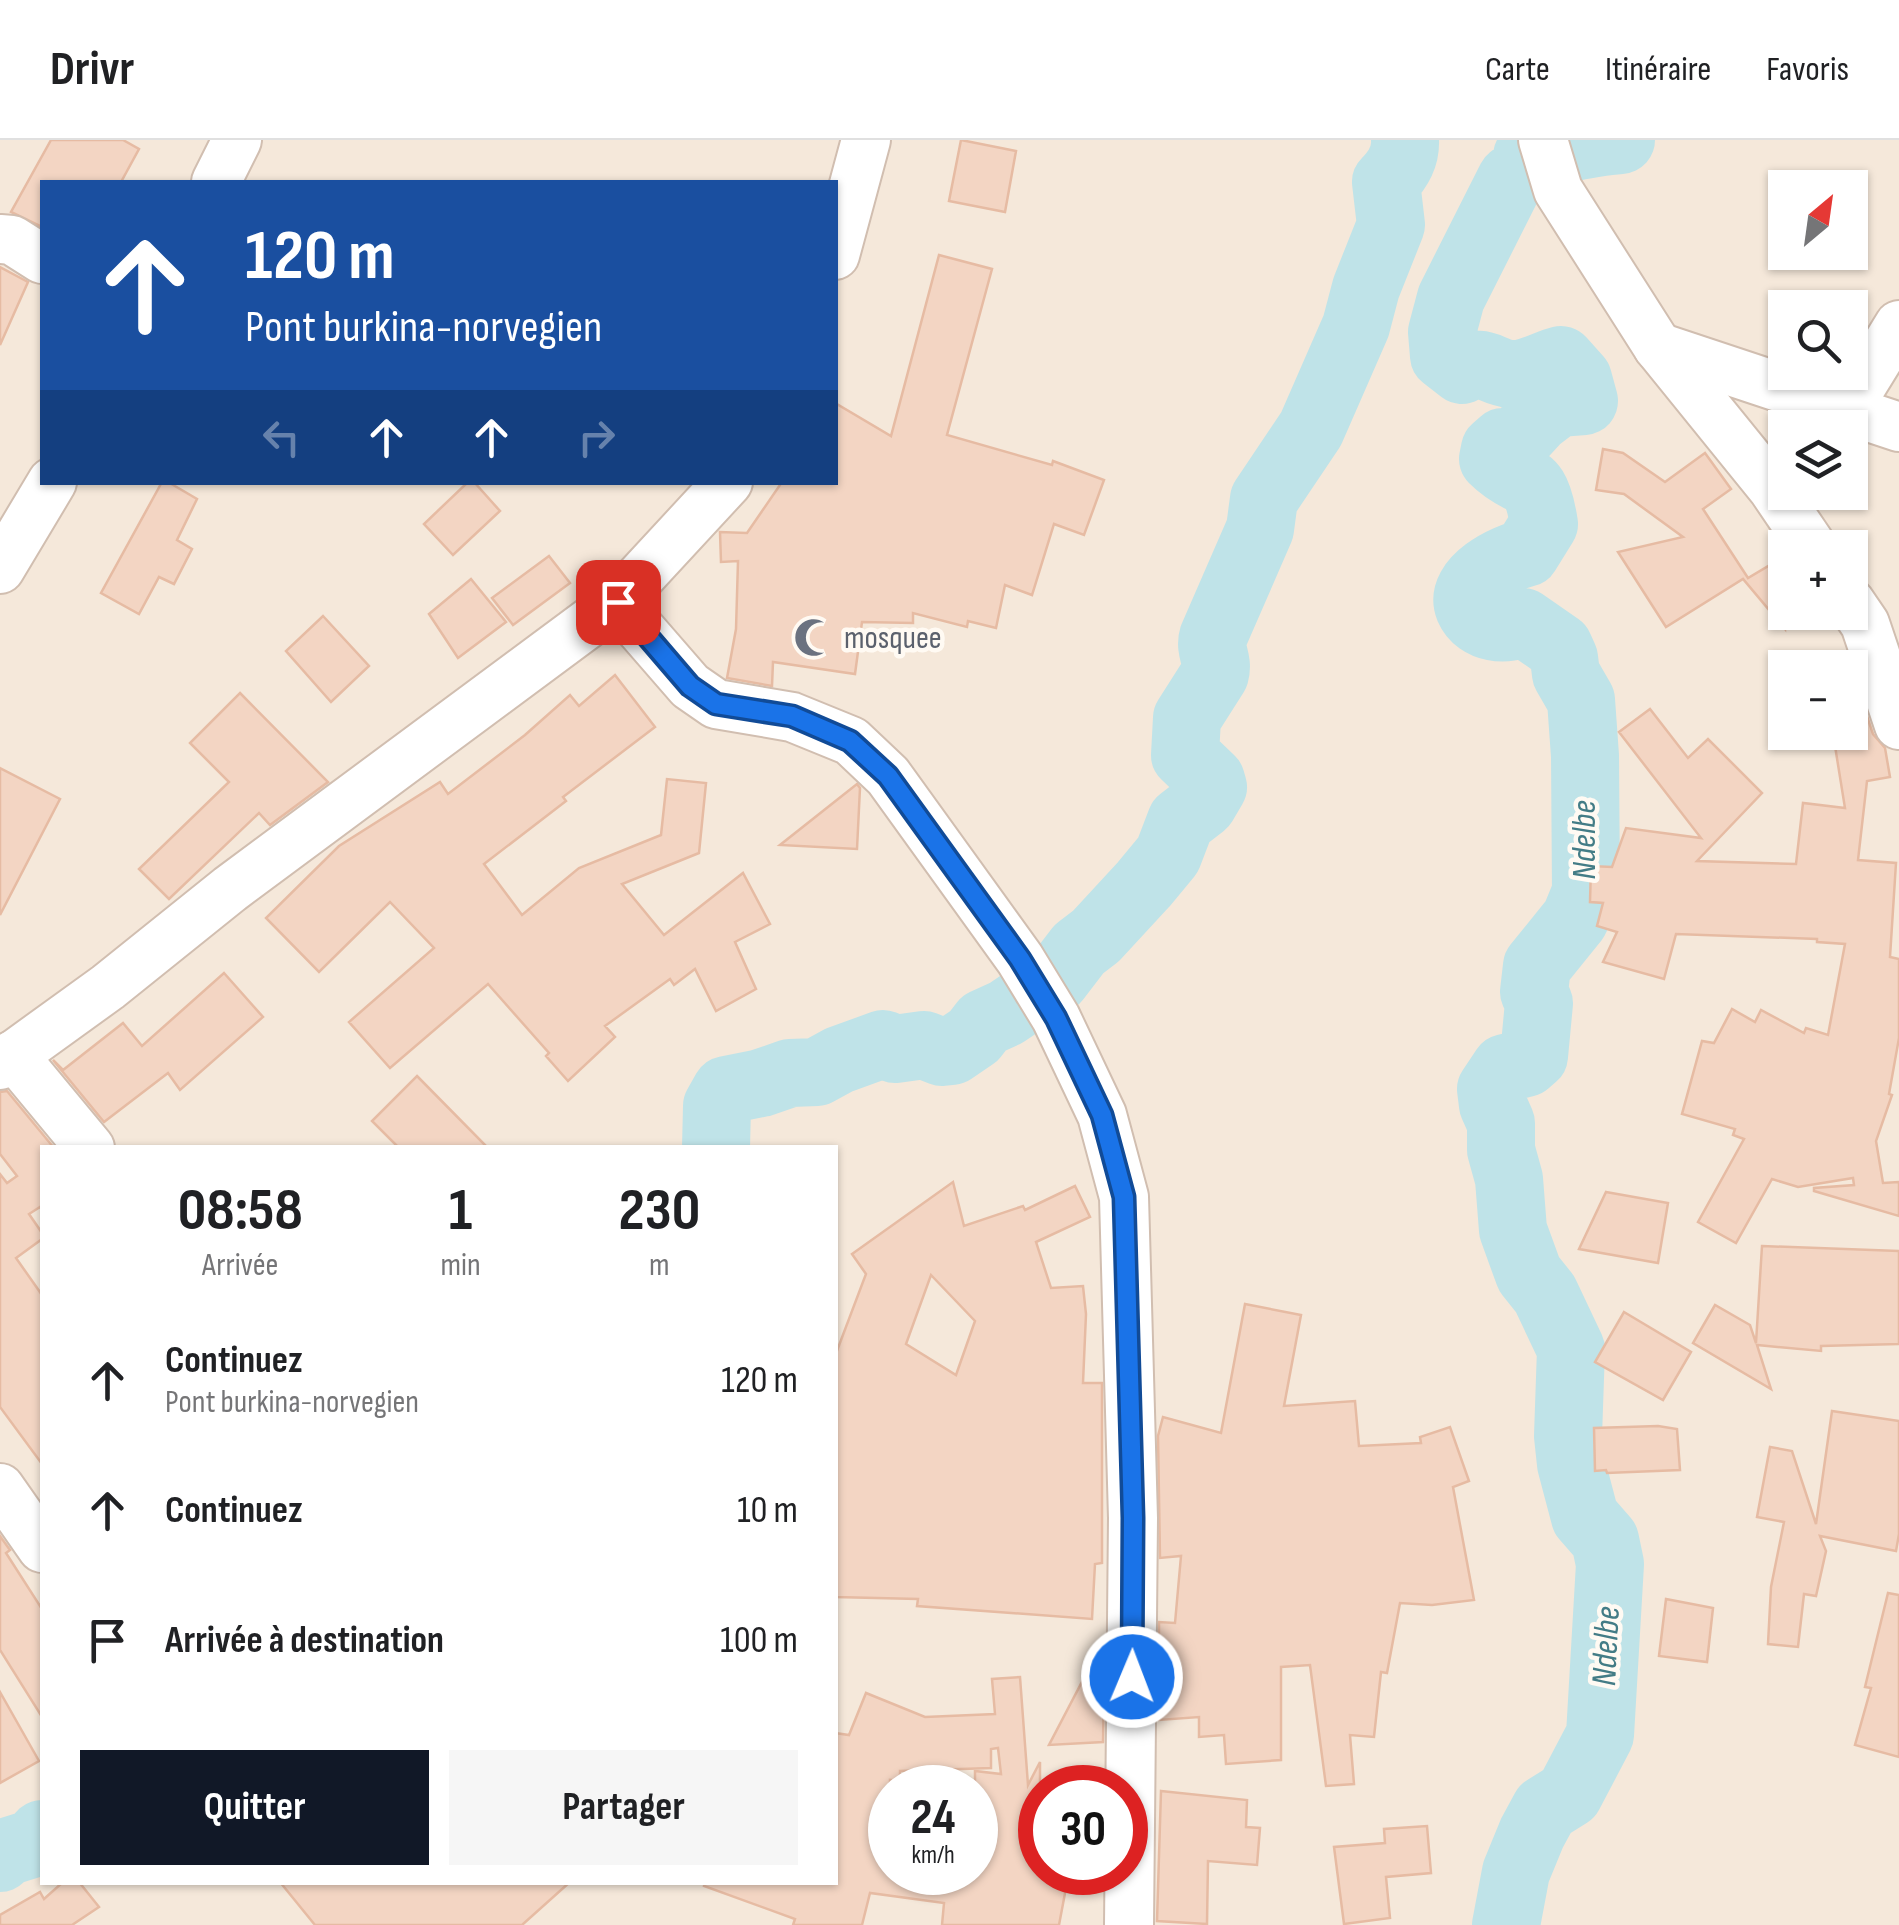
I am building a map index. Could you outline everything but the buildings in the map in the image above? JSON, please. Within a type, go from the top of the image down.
[{"type":"street","points":[[217,180],[237,140]]},
{"type":"street","points":[[838,245],[866,140]]},
{"type":"street","points":[[1543,140],[1558,190],[1658,347],[1773,489],[1801,530]]},
{"type":"street","points":[[0,240],[12,240],[40,258]]},
{"type":"street","points":[[1848,408],[1899,325]]},
{"type":"street","points":[[1658,347],[1899,427]]},
{"type":"street","points":[[1,566],[50,485]]},
{"type":"street","points":[[87,1145],[6,1060],[618,602],[725,485]]},
{"type":"street","points":[[618,602],[690,686],[716,704],[792,716],[850,741],[888,776],[1020,959],[1056,1018],[1102,1115],[1124,1197],[1133,1518],[1128,1925]]},
{"type":"street","points":[[1867,630],[1899,725]]},
{"type":"street","points":[[0,1488],[40,1545]]},
{"type":"shaded area","points":[[0,140],[1899,140],[1899,1925],[0,1925]]},
{"type":"waterway","points":[[716,1145],[717,1106],[726,1090],[790,1073],[817,1072],[883,1044],[895,1049],[924,1045],[942,1052],[952,1051],[974,1036],[984,1023],[1056,979],[1079,949],[1144,884],[1168,855],[1181,821],[1203,804],[1213,787],[1211,780],[1185,755],[1187,718],[1215,674],[1213,637],[1260,529],[1264,499],[1311,429],[1356,326],[1391,225],[1386,182],[1400,163],[1405,140]]},
{"type":"waterway","name":"Ndelbe","points":[[1506,1925],[1516,1872],[1532,1833],[1545,1809],[1569,1794],[1600,1735],[1610,1564],[1605,1540],[1585,1517],[1571,1464],[1571,1349],[1545,1294],[1529,1274],[1513,1230],[1509,1179],[1501,1150],[1501,1123],[1491,1089],[1505,1068],[1526,1063],[1534,1056],[1539,1003],[1534,992],[1537,966],[1575,919],[1586,892],[1581,700],[1566,674],[1559,647],[1523,622],[1502,628],[1486,624],[1473,615],[1468,598],[1477,579],[1486,572],[1526,553],[1544,524],[1537,494],[1527,482],[1493,459],[1495,449],[1503,442],[1515,443],[1558,403],[1584,401],[1578,379],[1561,360],[1517,374],[1482,365],[1462,370],[1444,356],[1442,332],[1451,298],[1511,179],[1525,168],[1527,156],[1621,140]]},
{"type":"waterway","points":[[0,1858],[40,1838]]},
{"type":"place","name":"mosquee","points":[[814,637]]},
{"type":"route","points":[[618,602],[690,686],[716,704],[792,716],[850,741],[888,776],[1020,959],[1056,1018],[1102,1115],[1124,1197],[1133,1518],[1132,1677]]}]
